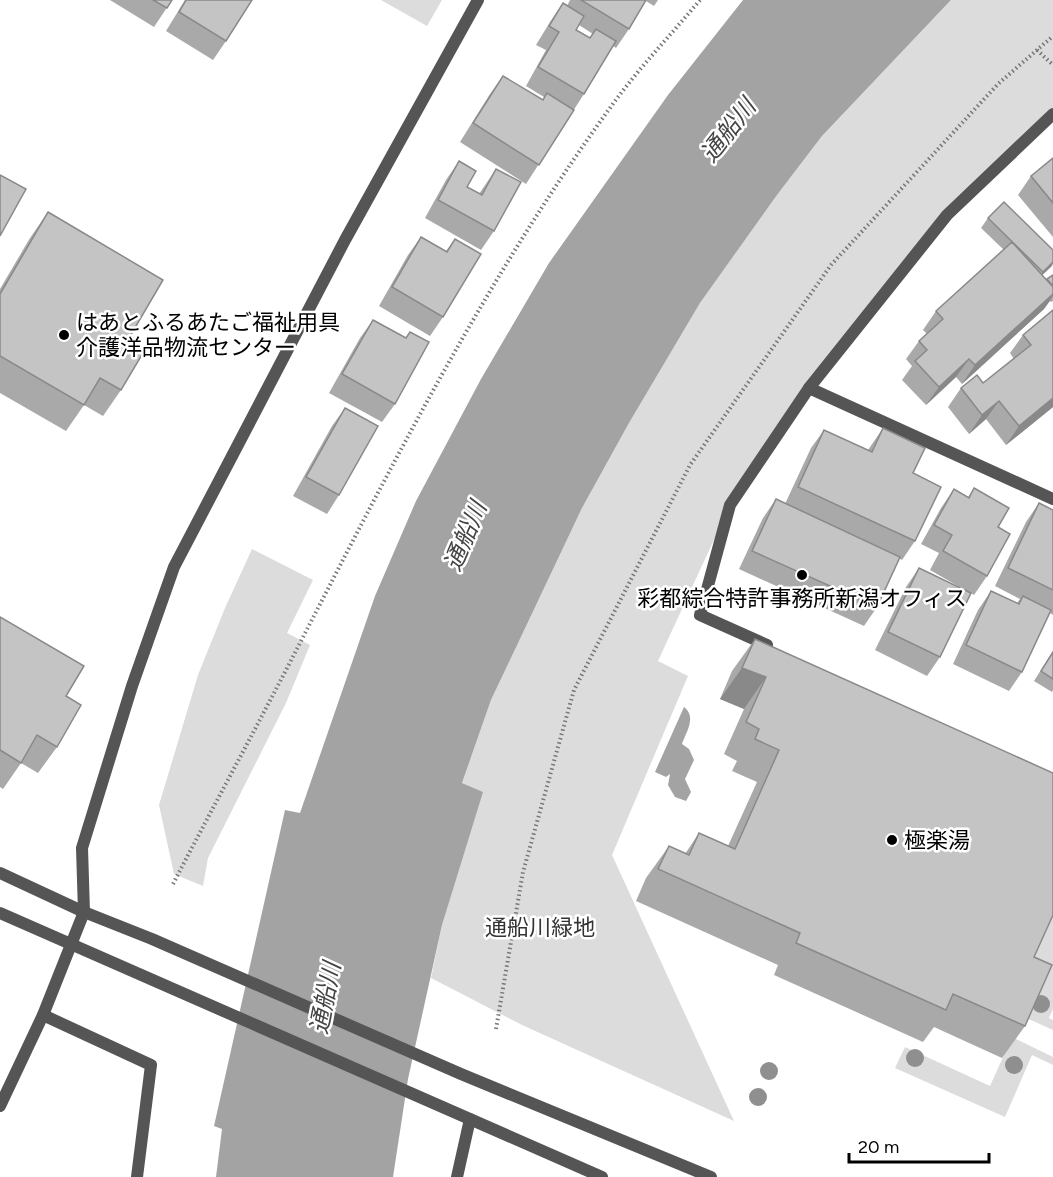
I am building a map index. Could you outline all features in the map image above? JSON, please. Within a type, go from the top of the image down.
[{"type":"street","points":[[0,1106],[42,1015],[84,912],[82,848],[132,686],[174,567],[345,240],[478,0]]},
{"type":"street","points":[[775,649],[700,615],[730,505],[809,388],[947,215],[1053,114]]},
{"type":"street","points":[[809,388],[1053,499]]},
{"type":"street","points":[[0,873],[84,912],[152,939],[461,1074],[711,1177]]},
{"type":"street","points":[[0,913],[602,1177]]},
{"type":"street","points":[[42,1015],[151,1065],[137,1177]]},
{"type":"street","points":[[457,1177],[470,1119]]},
{"type":"path","points":[[173,884],[355,533],[437,382],[521,239],[611,106],[700,0]]},
{"type":"path","points":[[1037,50],[1053,65]]},
{"type":"green space","points":[[381,0],[442,0],[427,26]]},
{"type":"green space","name":"通船川緑地","points":[[951,0],[1053,0],[1053,112],[947,215],[808,388],[730,505],[658,661],[688,676],[612,855],[734,1121],[522,1025],[431,978],[442,925],[482,792],[462,783],[491,700],[582,508],[700,303],[822,136]]},
{"type":"green space","points":[[252,549],[313,580],[287,633],[310,645],[286,703],[208,858],[203,886],[174,874],[159,805],[198,675]]},
{"type":"green space","points":[[1053,898],[1053,1009],[1049,1018],[1053,1020],[1053,1030],[1022,1016],[1012,989]]},
{"type":"green space","points":[[1012,1037],[1053,1057],[1053,1065],[1032,1055],[1005,1117],[895,1068],[905,1047],[990,1086]]},
{"type":"water","name":"通船川","points":[[743,0],[951,0],[822,136],[777,195],[700,303],[582,508],[491,700],[462,783],[483,792],[442,925],[408,1079],[393,1177],[216,1177],[222,1129],[214,1126],[285,810],[300,813],[375,596],[416,501],[481,379],[549,263],[668,95]]},
{"type":"water","points":[[684,707],[690,715],[690,720],[682,744],[689,749],[694,760],[685,779],[691,792],[686,801],[675,797],[668,785],[670,774],[666,777],[655,772]]},
{"type":"building","points":[[153,0],[172,0],[167,8]]},
{"type":"building","points":[[186,0],[252,0],[226,41],[179,12]]},
{"type":"building","points":[[581,0],[646,0],[629,29]]},
{"type":"building","points":[[563,3],[584,16],[576,30],[590,38],[596,29],[616,41],[584,94],[538,67],[559,32],[549,26]]},
{"type":"building","points":[[503,76],[543,100],[547,93],[574,110],[539,165],[473,123]]},
{"type":"building","points":[[1053,158],[1053,203],[1031,176]]},
{"type":"building","points":[[459,161],[476,171],[467,187],[482,195],[496,169],[521,182],[494,231],[438,200]]},
{"type":"building","points":[[0,175],[26,189],[0,236]]},
{"type":"building","points":[[1004,202],[1053,250],[1053,262],[1043,272],[988,218]]},
{"type":"building","name":"はあとふるあたご福祉用具 介護洋品物流センター","points":[[48,212],[163,280],[129,338],[146,348],[121,390],[100,378],[84,405],[0,356],[0,294]]},
{"type":"building","points":[[421,237],[447,252],[455,239],[481,254],[443,317],[392,287]]},
{"type":"building","points":[[1012,242],[1053,287],[1053,294],[975,365],[969,359],[939,387],[915,361],[927,350],[919,341],[943,319],[936,311]]},
{"type":"building","points":[[1053,275],[1053,286],[1047,279]]},
{"type":"building","points":[[1053,310],[1053,398],[1019,426],[999,401],[982,415],[961,388],[977,375],[983,383],[1031,345],[1023,335]]},
{"type":"building","points":[[373,320],[406,338],[410,332],[429,342],[395,404],[342,374]]},
{"type":"building","points":[[345,408],[378,426],[339,495],[306,477]]},
{"type":"building","points":[[883,428],[925,448],[913,473],[941,487],[915,541],[798,487],[824,430],[872,452]]},
{"type":"building","points":[[974,488],[1009,508],[998,527],[1010,534],[987,576],[943,551],[952,535],[934,525],[954,489],[969,498]]},
{"type":"building","points":[[776,499],[900,557],[877,607],[752,551]]},
{"type":"building","points":[[1039,503],[1053,510],[1053,590],[1008,568]]},
{"type":"building","points":[[919,568],[971,593],[940,657],[888,632]]},
{"type":"building","points":[[991,591],[1019,604],[1023,596],[1051,610],[1022,672],[966,645]]},
{"type":"building","points":[[0,617],[84,666],[66,696],[81,705],[57,747],[37,735],[21,763],[0,750]]},
{"type":"building","name":"極楽湯","points":[[755,639],[1053,773],[1053,915],[1034,957],[1052,965],[1025,1026],[953,994],[946,1010],[796,943],[800,933],[658,869],[669,846],[689,855],[699,833],[735,849],[779,750],[755,739],[759,729],[746,722],[766,677],[742,668]]},
{"type":"building","points":[[1053,652],[1053,679],[1041,671]]},
{"type":"place","name":"はあとふるあたご福祉用具 介護洋品物流センター","points":[[64,335]]},
{"type":"place","name":"彩都綜合特許事務所新潟オフィス","points":[[802,575]]},
{"type":"place","name":"極楽湯","points":[[892,840]]}]
